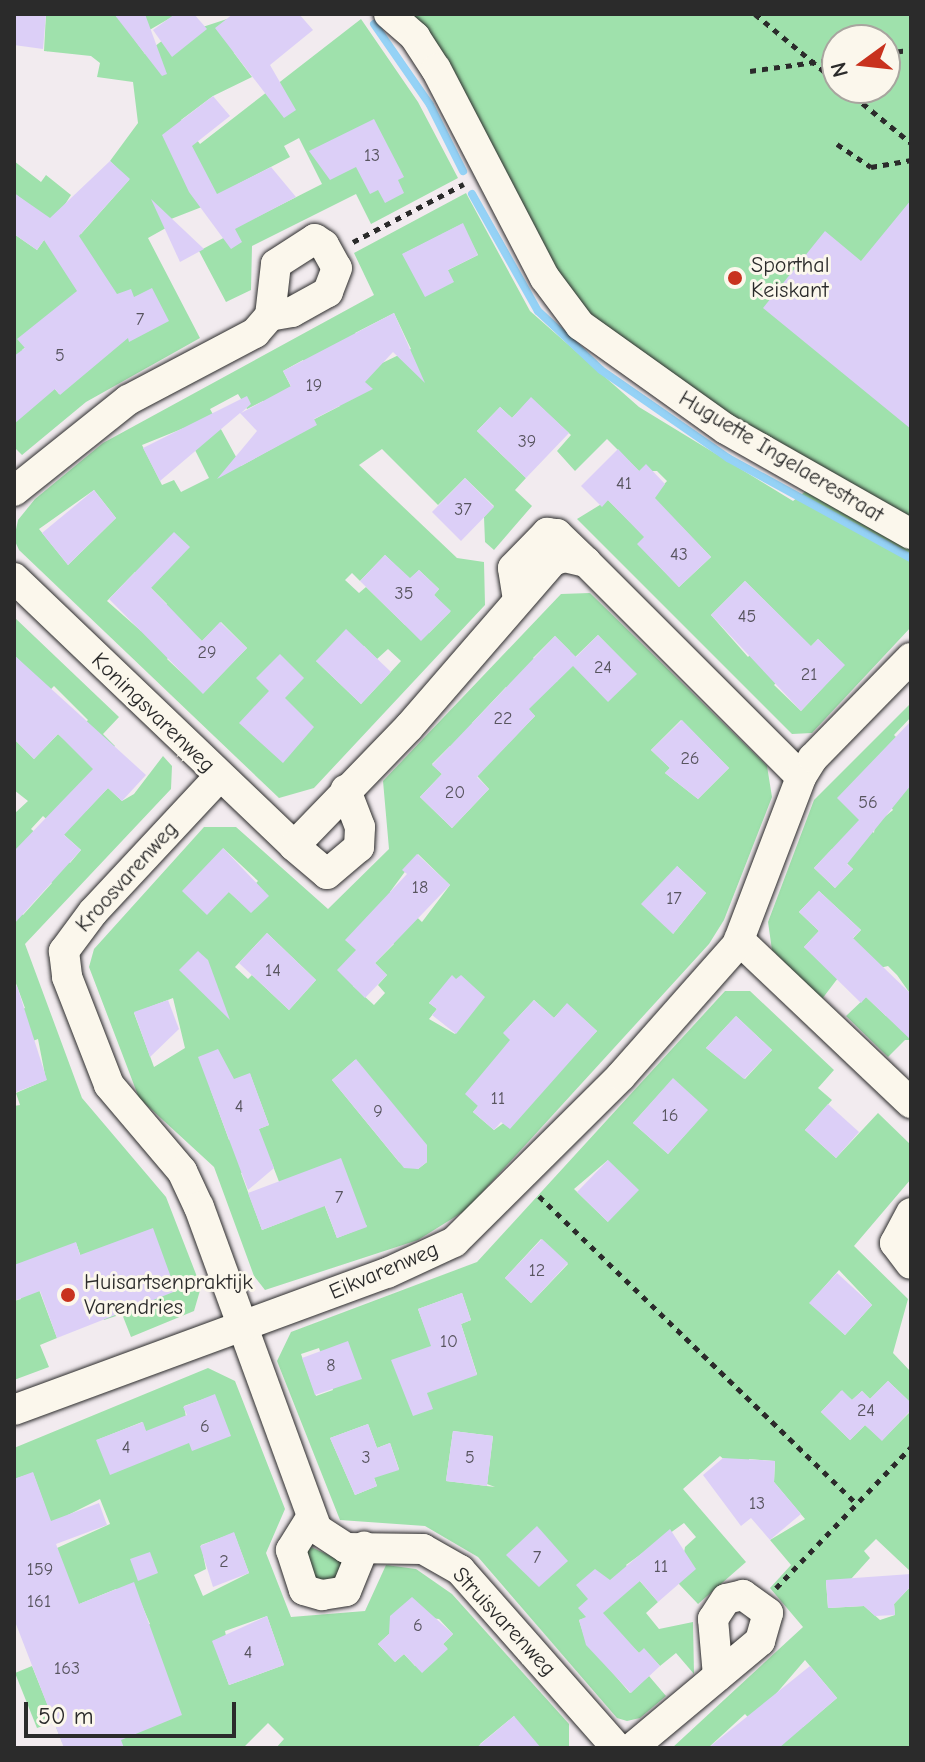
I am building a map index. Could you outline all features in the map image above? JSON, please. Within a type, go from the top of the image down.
[{"type":"street","name":"Huguette Ingelaerestraat","points":[[389,14],[415,37],[436,69],[486,172],[545,278],[580,325],[726,429],[911,534]]},
{"type":"street","points":[[14,491],[89,426],[255,333],[270,316],[276,264],[287,252],[315,239],[331,254],[337,268],[328,292],[292,312],[270,316]]},
{"type":"street","points":[[294,846],[409,727],[518,600],[513,568],[547,533],[557,534],[801,777]]},
{"type":"street","name":"Koningsvarenweg","points":[[14,578],[219,777],[327,874],[359,847],[360,827],[346,790]]},
{"type":"street","name":"Eikvarenweg","points":[[14,1410],[422,1259],[454,1242],[521,1179],[621,1076],[739,940],[801,777],[813,758],[911,658]]},
{"type":"street","name":"Kroosvarenweg","points":[[219,777],[93,912],[64,951],[67,977],[109,1085],[182,1171],[243,1327]]},
{"type":"street","points":[[739,940],[911,1103]]},
{"type":"street","points":[[911,1213],[895,1243],[911,1264]]},
{"type":"street","name":"Struisvarenweg","points":[[243,1327],[311,1518],[337,1545],[423,1549],[460,1570],[617,1748]]},
{"type":"street","points":[[311,1518],[291,1550],[304,1590],[322,1595],[346,1591],[364,1547]]},
{"type":"street","points":[[632,1748],[718,1676],[765,1633],[768,1613],[761,1605],[743,1595],[720,1605],[713,1619],[718,1676]]},
{"type":"path","points":[[755,14],[821,69]]},
{"type":"path","points":[[750,71],[821,61]]},
{"type":"path","points":[[863,104],[911,143]]},
{"type":"path","points":[[837,144],[871,167],[911,160]]},
{"type":"path","points":[[331,254],[486,172]]},
{"type":"path","points":[[521,1179],[857,1504]]},
{"type":"path","points":[[761,1605],[911,1447]]},
{"type":"green space","points":[[46,14],[177,14],[134,39],[145,54],[163,40],[227,19],[234,53],[252,77],[213,96],[181,120],[200,144],[361,19],[418,102],[458,178],[371,224],[356,194],[252,246],[251,290],[226,302],[199,251],[229,235],[212,203],[171,219],[173,224],[148,238],[200,338],[86,402],[22,455],[14,447],[14,234],[37,250],[61,216],[81,234],[129,180],[110,161],[138,123],[133,82],[97,77],[100,63],[91,56],[44,51]],"holes":[[[299,138],[322,184],[255,218],[238,184],[290,157],[284,146]],[[60,318],[59,394],[22,350]]]},
{"type":"green space","name":"Sporthal Keiskant","points":[[411,14],[911,14],[911,523],[736,427],[579,308]]},
{"type":"green space","points":[[14,161],[41,182],[46,175],[71,195],[53,223],[14,193]]},
{"type":"green space","points":[[466,193],[530,311],[639,407],[793,501],[811,487],[911,547],[911,627],[812,733],[792,734],[577,519],[608,500],[630,522],[667,481],[657,471],[639,471],[607,439],[575,471],[557,451],[571,435],[531,398],[512,418],[500,407],[477,431],[526,478],[515,490],[532,506],[494,550],[485,542],[484,517],[494,506],[465,478],[438,505],[382,449],[359,465],[457,558],[484,562],[485,605],[314,788],[279,798],[19,550],[14,539],[18,520],[35,499],[103,443],[374,295],[354,253]],"holes":[[[462,224],[478,255],[448,270],[403,254]],[[394,313],[411,349],[372,368],[355,333]],[[303,360],[340,406],[309,422],[283,371]],[[238,394],[247,409],[263,401],[279,445],[241,466],[210,409]],[[184,428],[209,478],[181,492],[174,480],[162,485],[142,445]],[[94,490],[116,518],[68,565],[39,529]],[[678,523],[711,557],[679,587],[638,544]],[[385,555],[410,579],[419,570],[439,589],[434,595],[450,612],[429,633],[413,617],[405,625],[366,587],[359,593],[345,580],[352,573],[360,581]],[[135,572],[167,604],[141,631],[107,601]],[[745,581],[784,620],[748,657],[711,615]],[[221,622],[247,648],[203,693],[167,659],[192,632],[202,641]],[[818,639],[844,665],[801,711],[774,685]],[[364,646],[377,659],[388,649],[401,661],[361,704],[316,661]]]},
{"type":"green space","points":[[590,593],[767,766],[772,797],[724,920],[709,944],[466,1210],[418,1240],[265,1290],[254,1276],[214,1167],[139,1098],[89,967],[94,949],[204,827],[236,827],[328,909],[389,849],[383,781],[561,594]],"holes":[[[598,635],[636,674],[570,662]],[[555,636],[570,651],[561,660],[557,682],[533,658]],[[506,687],[535,716],[501,751],[472,723]],[[681,720],[729,768],[698,799],[665,773],[670,768],[651,750]],[[450,746],[489,789],[452,828],[420,797],[442,774],[432,764]],[[223,848],[258,881],[239,901],[229,892]],[[418,854],[450,885],[422,922],[390,892]],[[677,866],[706,893],[673,934]],[[367,917],[394,944],[375,963],[387,975],[378,985],[385,993],[374,1005],[353,986],[356,950]],[[267,933],[316,980],[289,1010],[252,975],[248,979],[235,967]],[[438,993],[462,1012],[455,1034],[429,1019],[437,1009],[429,1003]],[[173,998],[185,1048],[154,1067],[134,1013]],[[534,1000],[554,1018],[567,1004],[597,1031],[558,1073],[509,1027]],[[355,1060],[427,1152],[427,1162],[418,1169],[399,1162],[332,1080]],[[250,1074],[269,1125],[229,1140],[210,1088]],[[531,1103],[494,1130],[473,1112],[478,1106]],[[271,1161],[293,1218],[262,1230],[241,1173]],[[311,1170],[367,1226],[337,1238]]]},
{"type":"green space","points":[[14,617],[119,717],[103,734],[115,746],[91,772],[86,811],[108,788],[122,801],[134,794],[163,756],[172,766],[171,789],[25,944],[82,1098],[166,1197],[201,1287],[194,1311],[131,1337],[122,1314],[104,1320],[76,1243],[32,1271],[57,1338],[40,1345],[49,1367],[14,1380],[14,1301],[21,1299],[14,1282],[14,1106],[20,1105],[16,1093],[46,1080],[38,1039],[14,1048],[14,1013],[25,1008],[14,978],[14,907],[23,915],[52,883],[14,851],[14,814],[28,801],[14,790],[14,739],[34,759],[58,734],[67,742],[88,720],[54,686],[14,727],[23,664],[14,655]],"holes":[[[43,816],[81,850],[70,863],[31,829]]]},
{"type":"green space","points":[[911,703],[911,717],[894,735],[911,752],[911,1040],[905,1040],[888,1057],[846,1016],[866,997],[886,1016],[909,992],[888,966],[838,978],[822,999],[772,950],[768,922],[814,800]],"holes":[[[838,798],[891,807],[893,810],[875,825],[874,833]],[[832,849],[853,869],[835,888],[814,868]],[[819,891],[861,930],[826,967],[804,947],[819,931],[799,912]]]},
{"type":"green space","points":[[725,991],[750,991],[834,1070],[818,1088],[832,1100],[805,1130],[836,1158],[878,1113],[911,1145],[911,1179],[854,1246],[908,1299],[893,1353],[911,1372],[911,1403],[888,1381],[870,1399],[862,1391],[852,1400],[841,1391],[821,1412],[850,1440],[865,1425],[882,1440],[911,1411],[911,1572],[876,1539],[864,1551],[870,1558],[851,1579],[826,1581],[828,1608],[864,1606],[880,1620],[895,1615],[894,1604],[911,1586],[911,1748],[776,1748],[745,1714],[708,1748],[672,1748],[803,1627],[770,1588],[791,1565],[770,1540],[805,1519],[774,1482],[775,1461],[749,1459],[748,1480],[720,1456],[683,1489],[746,1562],[698,1604],[679,1584],[685,1547],[696,1537],[684,1523],[626,1565],[658,1602],[646,1613],[659,1629],[693,1622],[694,1674],[676,1653],[660,1666],[644,1649],[639,1653],[598,1614],[579,1620],[586,1642],[630,1693],[649,1676],[666,1696],[640,1718],[627,1721],[617,1718],[478,1557],[425,1526],[340,1520],[277,1361],[291,1332],[477,1262]],"holes":[[[736,1016],[772,1050],[745,1079],[706,1048]],[[673,1079],[707,1110],[668,1154],[633,1123]],[[608,1160],[608,1222],[574,1189]],[[541,1239],[568,1264],[531,1303],[505,1278]],[[839,1270],[872,1305],[845,1335],[810,1303]],[[462,1293],[471,1320],[461,1324],[477,1374],[459,1381],[442,1373],[418,1309]],[[319,1348],[333,1390],[316,1396],[301,1354]],[[368,1424],[377,1448],[390,1443],[399,1469],[372,1472],[377,1486],[355,1495],[330,1438]],[[453,1431],[493,1436],[487,1484],[495,1487],[446,1481]],[[805,1660],[837,1698],[803,1727],[775,1695]]]},
{"type":"green space","points":[[208,1368],[235,1381],[285,1509],[266,1553],[291,1617],[365,1611],[386,1565],[416,1569],[452,1594],[569,1724],[569,1748],[528,1748],[514,1716],[480,1744],[483,1748],[276,1748],[284,1739],[268,1723],[243,1748],[124,1748],[62,1742],[54,1722],[37,1728],[15,1673],[32,1666],[54,1721],[114,1639],[150,1624],[141,1603],[116,1589],[67,1609],[57,1548],[110,1524],[100,1499],[68,1515],[71,1522],[14,1521],[46,1509],[33,1473],[14,1479],[14,1448]],"holes":[[[215,1395],[192,1450],[184,1406]],[[142,1422],[156,1456],[97,1440]],[[234,1533],[249,1573],[203,1596],[194,1575],[206,1569],[201,1545]],[[267,1616],[284,1665],[229,1685],[213,1641],[226,1636],[225,1631]],[[430,1618],[439,1619],[453,1634],[443,1644],[447,1648],[415,1666],[404,1654],[395,1662],[378,1644],[389,1634]]]},
{"type":"green space","points":[[311,1547],[342,1561],[344,1578],[314,1582],[306,1550]]},
{"type":"building","points":[[14,14],[46,14],[43,49],[14,45]]},
{"type":"building","points":[[114,14],[145,14],[167,74],[162,76]]},
{"type":"building","points":[[175,14],[194,14],[207,29],[172,57],[153,30]]},
{"type":"building","points":[[233,14],[299,14],[313,30],[270,65],[296,110],[284,118],[215,28]]},
{"type":"building","points":[[213,96],[230,116],[192,146],[217,194],[271,167],[296,197],[235,229],[242,242],[231,249],[189,192],[162,135]]},
{"type":"building","points":[[374,119],[404,177],[398,180],[404,193],[385,203],[378,190],[370,194],[356,167],[330,180],[309,151]]},
{"type":"building","points":[[110,161],[130,179],[79,236],[117,294],[131,289],[134,297],[152,288],[169,321],[129,342],[128,338],[60,395],[55,389],[14,424],[14,356],[25,348],[17,339],[77,291],[44,240],[37,250],[14,234],[14,193],[50,218]]},
{"type":"building","points":[[151,199],[204,249],[180,262]]},
{"type":"building","points":[[911,200],[911,429],[763,308],[825,231],[861,261]]},
{"type":"building","points":[[463,223],[478,255],[448,270],[454,282],[425,297],[402,254]]},
{"type":"building","points":[[394,313],[425,383],[393,352],[365,382],[373,389],[314,419],[317,425],[217,479],[257,431],[240,413],[160,481],[143,448],[247,396],[251,404],[241,413],[291,386],[283,371]]},
{"type":"building","points":[[531,397],[569,433],[526,478],[477,431],[500,407],[512,418]]},
{"type":"building","points":[[618,449],[639,471],[646,464],[665,484],[655,498],[711,557],[679,587],[637,544],[644,537],[608,500],[602,507],[581,486]]},
{"type":"building","points":[[465,478],[494,507],[461,541],[432,512]]},
{"type":"building","points":[[94,490],[116,518],[68,565],[42,533]]},
{"type":"building","points":[[174,532],[190,547],[151,588],[202,641],[220,622],[247,648],[203,694],[109,599]]},
{"type":"building","points":[[385,555],[410,578],[419,570],[439,589],[434,595],[451,611],[421,641],[360,581]]},
{"type":"building","points":[[745,581],[811,646],[818,639],[845,665],[801,711],[711,615]]},
{"type":"building","points":[[346,629],[391,672],[361,704],[316,661]]},
{"type":"building","points":[[598,635],[637,674],[608,702],[573,666],[529,709],[535,716],[477,777],[489,789],[452,828],[420,797],[442,774],[432,765],[555,636],[576,657]]},
{"type":"building","points":[[280,654],[304,678],[285,698],[314,727],[283,763],[239,723],[269,691],[256,678]]},
{"type":"building","points":[[14,655],[146,775],[122,801],[108,788],[64,835],[81,850],[14,924],[14,851],[93,769],[58,734],[34,759],[14,739]]},
{"type":"building","points":[[682,720],[729,768],[698,799],[665,773],[670,768],[651,750]]},
{"type":"building","points":[[911,721],[911,785],[847,864],[853,869],[835,888],[814,868],[859,820],[837,798]]},
{"type":"building","points":[[223,848],[269,896],[251,913],[229,892],[207,915],[182,891]]},
{"type":"building","points":[[417,854],[450,885],[375,963],[387,975],[365,998],[337,970],[356,950],[345,940],[407,874],[402,870]]},
{"type":"building","points":[[677,866],[706,893],[673,934],[641,904]]},
{"type":"building","points":[[819,891],[861,930],[853,938],[911,994],[911,1040],[866,997],[861,1003],[804,947],[819,931],[799,912]]},
{"type":"building","points":[[267,933],[316,980],[289,1010],[239,963]]},
{"type":"building","points":[[198,951],[208,960],[230,1020],[179,970]]},
{"type":"building","points":[[452,975],[456,979],[461,975],[485,997],[456,1034],[432,1015],[437,1009],[429,1003]]},
{"type":"building","points":[[17,986],[47,1080],[14,1093],[14,987]]},
{"type":"building","points":[[168,1000],[179,1029],[150,1057],[134,1012]]},
{"type":"building","points":[[534,1000],[554,1018],[567,1003],[597,1031],[510,1129],[501,1122],[494,1130],[473,1112],[478,1106],[465,1094],[510,1040],[503,1033]]},
{"type":"building","points":[[736,1016],[772,1050],[744,1079],[706,1048]]},
{"type":"building","points":[[218,1049],[234,1079],[250,1073],[269,1125],[259,1129],[274,1168],[248,1190],[198,1057]]},
{"type":"building","points":[[356,1059],[427,1145],[427,1162],[418,1169],[404,1168],[332,1080]]},
{"type":"building","points":[[673,1078],[708,1110],[668,1154],[633,1123]]},
{"type":"building","points":[[828,1104],[859,1132],[836,1158],[805,1130]]},
{"type":"building","points":[[341,1158],[367,1227],[337,1238],[325,1206],[262,1230],[248,1193]]},
{"type":"building","points":[[608,1160],[639,1190],[608,1222],[577,1192]]},
{"type":"building","points":[[153,1228],[176,1291],[57,1338],[40,1291],[14,1301],[14,1265],[76,1242],[80,1255]]},
{"type":"building","points":[[542,1239],[568,1263],[531,1303],[505,1278]]},
{"type":"building","points":[[837,1273],[872,1305],[845,1335],[809,1303]]},
{"type":"building","points":[[462,1293],[471,1320],[461,1324],[477,1375],[427,1393],[433,1409],[413,1416],[391,1360],[431,1346],[418,1309]]},
{"type":"building","points":[[348,1341],[362,1379],[315,1395],[302,1358]]},
{"type":"building","points":[[888,1381],[911,1403],[911,1410],[882,1441],[865,1425],[850,1440],[821,1412],[842,1390],[852,1400],[862,1391],[870,1399]]},
{"type":"building","points":[[215,1394],[231,1436],[192,1451],[189,1443],[110,1475],[96,1440],[143,1422],[146,1431],[187,1415],[183,1407]]},
{"type":"building","points":[[368,1424],[377,1448],[390,1443],[399,1470],[374,1478],[377,1486],[355,1495],[330,1438]]},
{"type":"building","points":[[453,1431],[493,1436],[487,1486],[446,1481]]},
{"type":"building","points":[[723,1458],[775,1461],[774,1482],[801,1514],[770,1540],[751,1518],[741,1526],[703,1475]]},
{"type":"building","points":[[33,1472],[51,1521],[99,1503],[107,1525],[56,1544],[79,1604],[134,1582],[182,1715],[121,1740],[124,1748],[64,1748],[14,1619],[14,1479]]},
{"type":"building","points":[[537,1526],[568,1561],[539,1587],[506,1555]]},
{"type":"building","points":[[670,1529],[696,1569],[658,1602],[640,1581],[603,1613],[639,1653],[644,1648],[660,1666],[631,1693],[586,1645],[579,1620],[586,1617],[578,1608],[588,1599],[576,1585],[595,1569],[610,1580]]},
{"type":"building","points":[[234,1532],[249,1573],[213,1587],[200,1546]]},
{"type":"building","points":[[150,1552],[158,1573],[138,1581],[130,1559]]},
{"type":"building","points":[[911,1574],[911,1586],[894,1604],[895,1615],[875,1616],[864,1606],[828,1608],[826,1580]]},
{"type":"building","points":[[412,1597],[453,1634],[443,1644],[448,1649],[422,1673],[404,1654],[395,1662],[378,1644],[389,1634],[390,1616]]},
{"type":"building","points":[[267,1616],[284,1665],[229,1685],[212,1641]]},
{"type":"building","points":[[810,1666],[837,1698],[779,1748],[708,1748]]},
{"type":"building","points":[[514,1716],[541,1748],[476,1748]]},
{"type":"waterway","points":[[374,24],[430,105],[463,171]]},
{"type":"waterway","points":[[472,194],[538,311],[601,370],[728,458],[911,558]]},
{"type":"place","name":"Sporthal Keiskant","points":[[735,278]]},
{"type":"place","name":"Huisartsenpraktijk Varendries","points":[[68,1295]]}]
